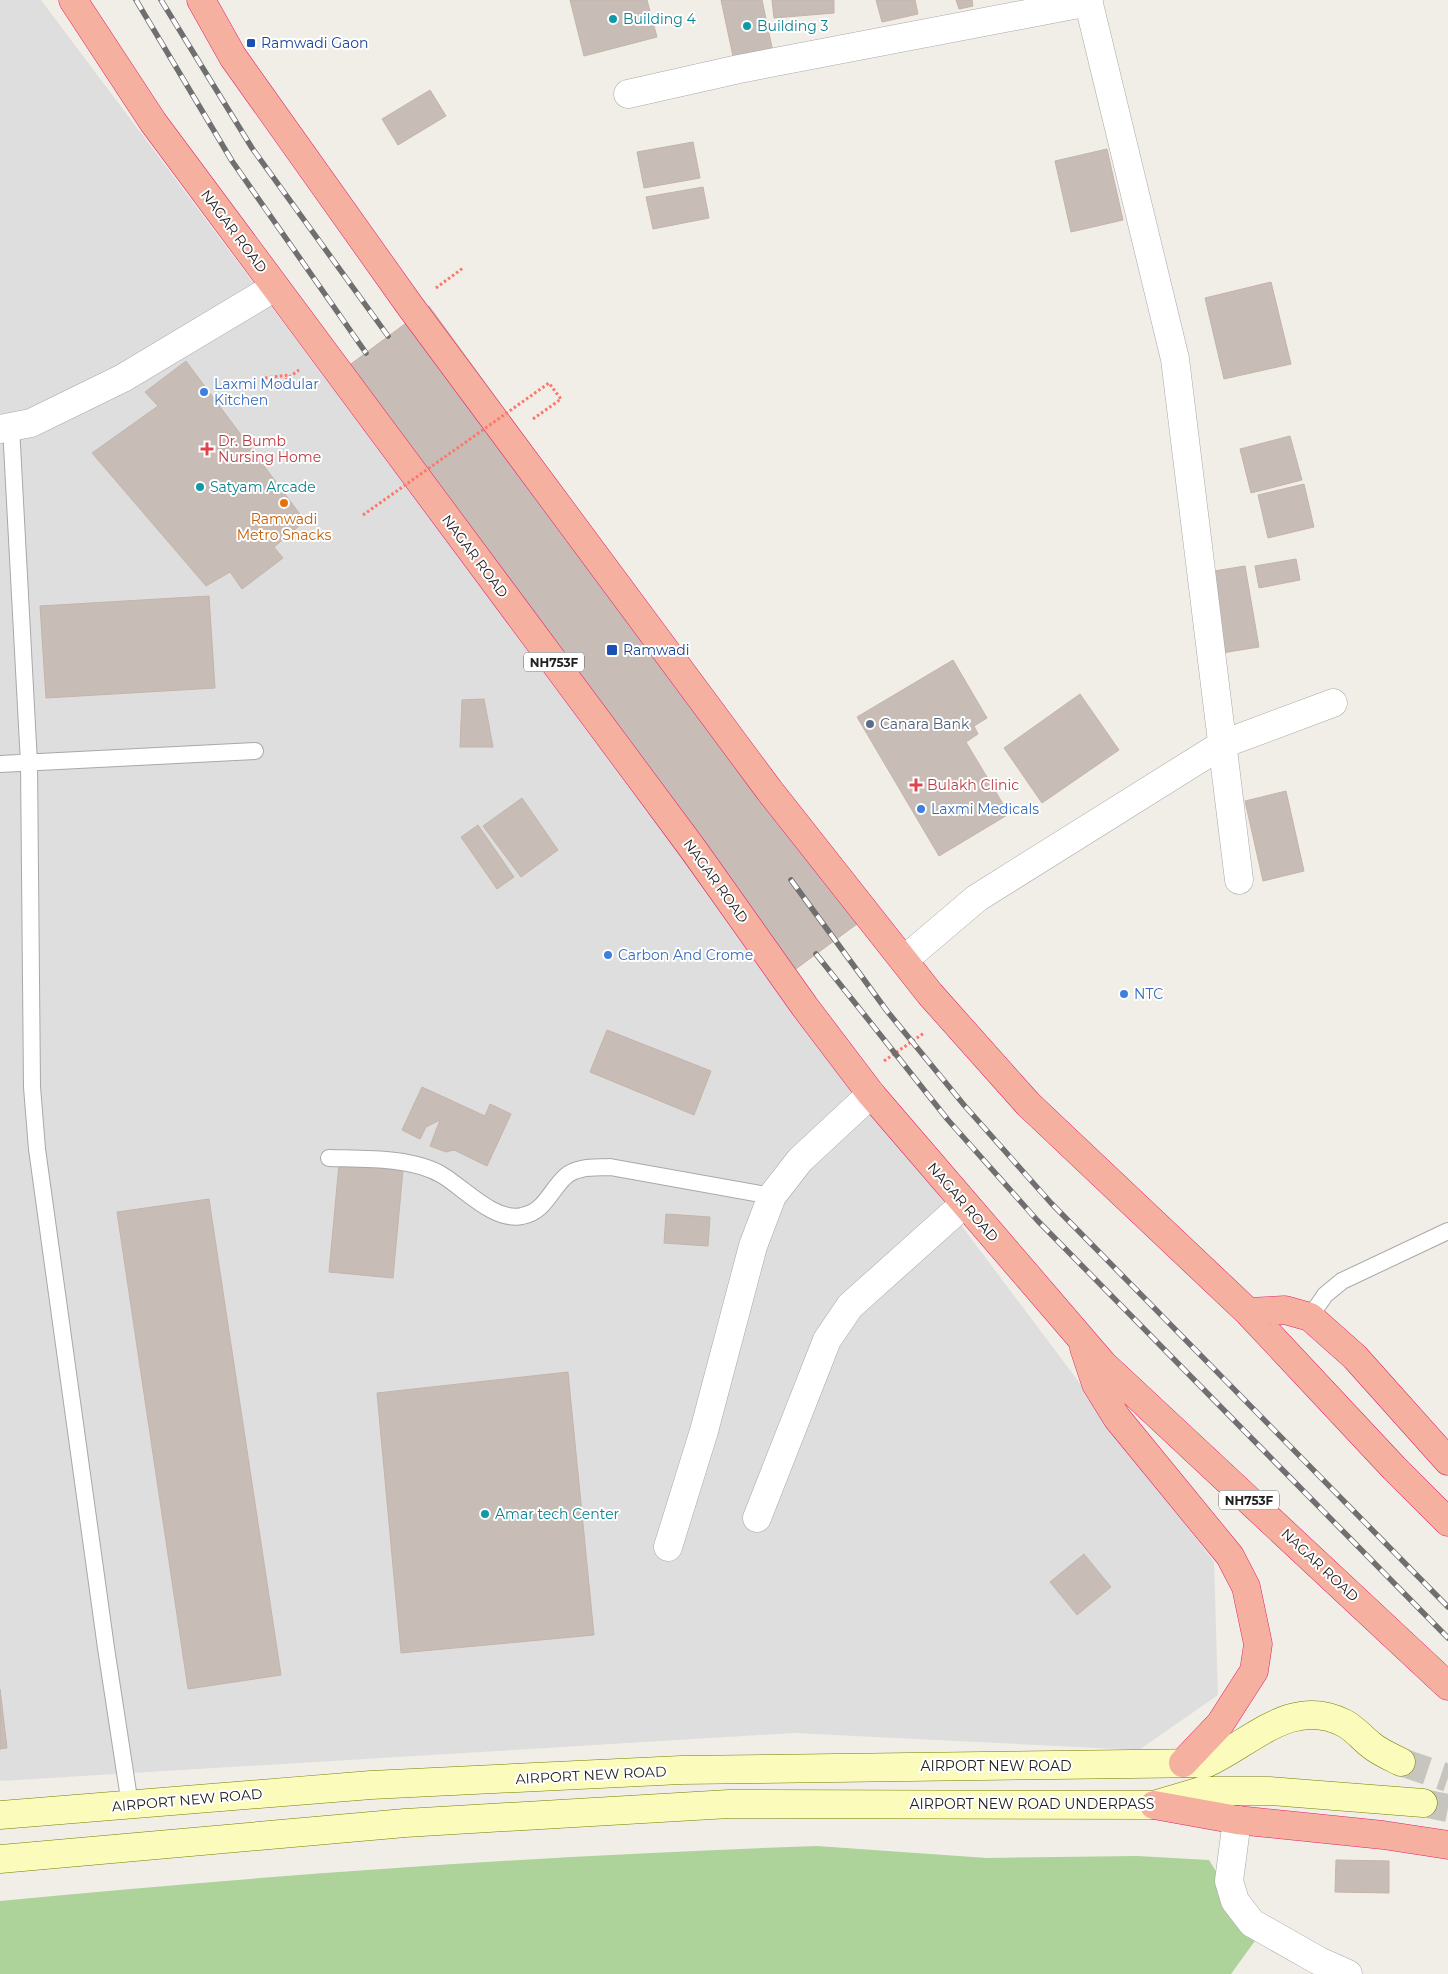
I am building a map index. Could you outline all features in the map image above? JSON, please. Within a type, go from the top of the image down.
[{"type":"highway","name":"NAGAR ROAD","points":[[73,0],[153,122],[687,841],[865,1086],[964,1204],[1103,1364],[1448,1686]]},
{"type":"highway","points":[[201,0],[233,58],[410,306],[769,790],[949,1015],[1028,1104],[1248,1312],[1394,1468],[1448,1522]]},
{"type":"highway","points":[[1248,1312],[1285,1310],[1310,1317],[1355,1357],[1448,1461]]},
{"type":"highway","points":[[1080,1337],[1096,1384],[1116,1418],[1230,1556],[1246,1586],[1258,1644],[1254,1671],[1220,1724],[1183,1763]]},
{"type":"highway","points":[[1154,1806],[1237,1820],[1383,1835],[1448,1845]]},
{"type":"main road","points":[[1183,1763],[1207,1763],[1276,1724],[1306,1714],[1331,1717],[1347,1724],[1372,1747],[1401,1762]]},
{"type":"main road","name":"AIRPORT NEW ROAD","points":[[0,1815],[370,1785],[681,1770],[1183,1763]]},
{"type":"main road","name":"AIRPORT NEW ROAD UNDERPASS","points":[[0,1859],[405,1823],[728,1804],[1154,1806],[1201,1791],[1269,1791],[1423,1802]]},
{"type":"street","points":[[628,94],[739,70],[1088,1],[1174,359],[1239,880]]},
{"type":"street","points":[[6,428],[31,423],[124,378],[275,287]]},
{"type":"street","points":[[904,960],[977,898],[1223,744],[1333,703]]},
{"type":"street","points":[[668,1547],[704,1431],[753,1246],[772,1196],[800,1160],[865,1086]]},
{"type":"street","points":[[757,1518],[826,1340],[850,1306],[964,1204]]},
{"type":"street","points":[[1237,1820],[1229,1881],[1235,1901],[1252,1923],[1319,1961],[1348,1974]]},
{"type":"lane","points":[[6,428],[29,763],[32,1087],[37,1149],[106,1648],[130,1804]]},
{"type":"lane","points":[[0,764],[255,751]]},
{"type":"lane","points":[[329,1158],[396,1160],[441,1174],[502,1216],[521,1216],[540,1208],[566,1176],[586,1168],[610,1167],[772,1196]]},
{"type":"lane","points":[[1310,1317],[1325,1295],[1342,1281],[1448,1231]]},
{"type":"path","points":[[265,378],[291,375]]},
{"type":"path","points":[[363,515],[549,384],[561,399]]},
{"type":"path","points":[[865,1086],[949,1015]]},
{"type":"shaded area","points":[[0,0],[41,0],[1214,1562],[1218,1695],[1139,1750],[794,1733],[0,1781]]},
{"type":"green space","points":[[817,1846],[987,1858],[1137,1856],[1209,1860],[1257,1938],[1231,1974],[0,1974],[0,1901],[408,1867],[612,1855]]},
{"type":"building","name":"Building 4","points":[[570,0],[647,0],[657,37],[584,56]]},
{"type":"building","name":"Building 3","points":[[721,0],[762,0],[773,52],[734,61]]},
{"type":"building","points":[[772,0],[834,0],[834,13],[774,18]]},
{"type":"building","points":[[876,0],[915,0],[918,14],[882,22]]},
{"type":"building","points":[[956,0],[972,0],[973,6],[959,9]]},
{"type":"building","points":[[430,90],[446,116],[398,145],[382,119]]},
{"type":"building","points":[[693,142],[700,178],[644,188],[637,152]]},
{"type":"building","points":[[1107,149],[1123,220],[1071,232],[1055,161]]},
{"type":"building","points":[[703,187],[709,218],[653,229],[646,197]]},
{"type":"building","points":[[1271,282],[1291,364],[1224,379],[1205,298]]},
{"type":"building","points":[[429,306],[872,913],[774,985],[332,378]]},
{"type":"building","name":"Satyam Arcade","points":[[186,361],[305,521],[274,547],[283,558],[242,589],[230,572],[206,586],[92,453],[158,406],[145,392]]},
{"type":"building","points":[[1290,436],[1302,480],[1251,493],[1240,449]]},
{"type":"building","points":[[1304,484],[1314,527],[1268,538],[1258,495]]},
{"type":"building","points":[[1296,559],[1300,580],[1259,588],[1255,566]]},
{"type":"building","points":[[1245,566],[1259,647],[1222,653],[1208,572]]},
{"type":"building","points":[[209,596],[215,688],[46,698],[40,606]]},
{"type":"building","points":[[953,660],[987,718],[974,726],[978,734],[966,742],[1009,814],[939,856],[857,717]]},
{"type":"building","points":[[1080,694],[1119,750],[1042,803],[1004,748]]},
{"type":"building","points":[[484,699],[493,747],[460,747],[462,700]]},
{"type":"building","points":[[1286,791],[1304,871],[1263,881],[1245,801]]},
{"type":"building","points":[[522,798],[558,850],[521,877],[483,826]]},
{"type":"building","points":[[478,825],[514,877],[497,889],[461,837]]},
{"type":"building","points":[[607,1030],[711,1071],[694,1115],[590,1072]]},
{"type":"building","points":[[422,1087],[485,1116],[490,1104],[511,1114],[487,1166],[454,1150],[446,1152],[430,1146],[440,1120],[426,1127],[420,1139],[402,1130]]},
{"type":"building","points":[[339,1164],[403,1170],[393,1278],[329,1272]]},
{"type":"building","points":[[209,1199],[281,1675],[188,1689],[117,1212]]},
{"type":"building","points":[[666,1214],[710,1217],[708,1246],[664,1243]]},
{"type":"building","name":"Amar tech Center","points":[[568,1372],[594,1635],[401,1653],[377,1393]]},
{"type":"building","points":[[1084,1554],[1111,1587],[1077,1615],[1050,1582]]},
{"type":"building","points":[[0,1689],[7,1748],[0,1749]]},
{"type":"building","points":[[1336,1860],[1389,1861],[1389,1893],[1335,1892]]},
{"type":"tunnel","points":[[1401,1762],[1448,1778]]},
{"type":"tunnel","points":[[1423,1803],[1448,1808]]},
{"type":"railway","points":[[136,0],[232,161],[366,353]]},
{"type":"railway","points":[[161,0],[252,148],[388,336]]},
{"type":"railway","points":[[791,880],[887,1011],[964,1105],[1051,1203],[1448,1607]]},
{"type":"railway","points":[[816,954],[948,1120],[1037,1220],[1448,1638]]},
{"type":"place","name":"Building 4","points":[[613,19]]},
{"type":"place","name":"Building 3","points":[[747,26]]},
{"type":"place","name":"Ramwadi Gaon","points":[[251,43]]},
{"type":"place","name":"Laxmi Modular Kitchen","points":[[204,392]]},
{"type":"place","name":"Dr. Bumb Nursing Home","points":[[207,449]]},
{"type":"place","name":"Satyam Arcade","points":[[200,487]]},
{"type":"place","name":"Ramwadi Metro Snacks","points":[[284,503]]},
{"type":"place","name":"Ramwadi","points":[[612,650]]},
{"type":"place","name":"Canara Bank","points":[[870,724]]},
{"type":"place","name":"Bulakh Clinic","points":[[916,785]]},
{"type":"place","name":"Laxmi Medicals","points":[[921,809]]},
{"type":"place","name":"Carbon And Crome","points":[[608,955]]},
{"type":"place","name":"NTC","points":[[1124,994]]},
{"type":"place","name":"Amar tech Center","points":[[485,1514]]}]
